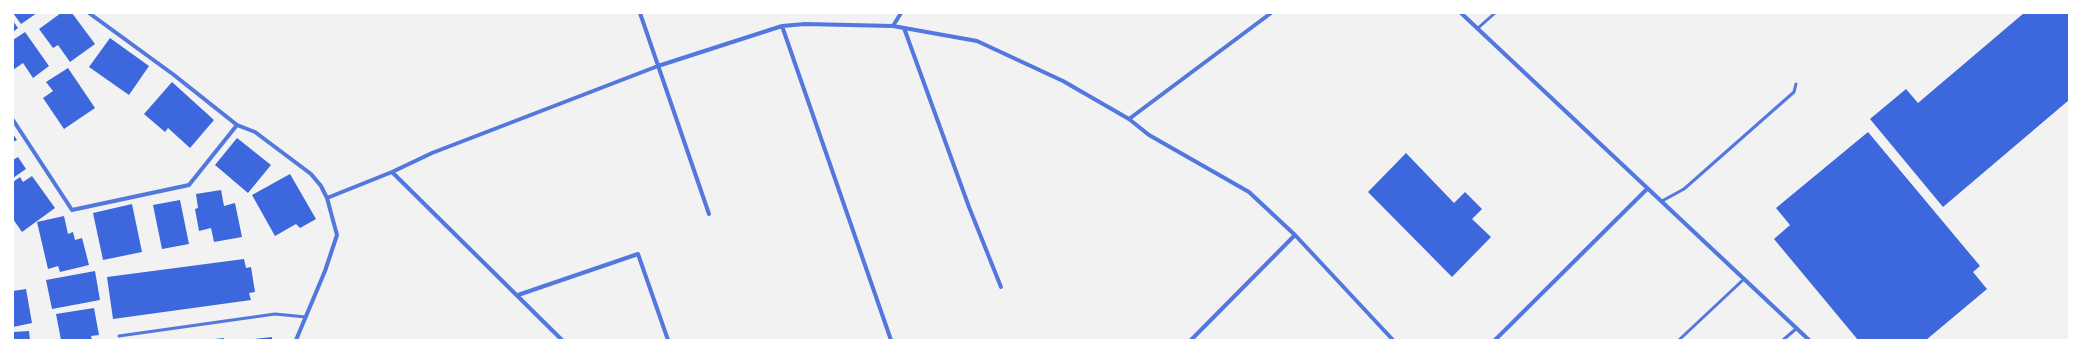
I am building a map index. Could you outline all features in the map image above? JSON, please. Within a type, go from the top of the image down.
[{"type":"street","points":[[88,13],[168,70],[237,125],[255,132],[312,174],[327,198],[337,235],[326,271],[296,340]]},
{"type":"street","points":[[640,13],[709,214]]},
{"type":"street","points":[[893,26],[901,13]]},
{"type":"street","points":[[1130,119],[1271,13]]},
{"type":"street","points":[[1461,13],[1647,189],[1662,201],[1810,340]]},
{"type":"street","points":[[327,198],[392,172],[432,152],[658,66],[782,26],[806,24],[893,26],[977,41],[1063,81],[1130,119],[1149,135],[1249,192],[1295,235],[1393,340]]},
{"type":"street","points":[[782,26],[891,340]]},
{"type":"street","points":[[904,28],[969,207],[1001,287]]},
{"type":"street","points":[[13,120],[72,210],[189,185],[237,125]]},
{"type":"street","points":[[392,172],[562,340]]},
{"type":"street","points":[[1495,340],[1647,189]]},
{"type":"street","points":[[1191,340],[1295,235]]},
{"type":"street","points":[[518,295],[638,254],[668,340]]},
{"type":"lane","points":[[1478,28],[1495,13]]},
{"type":"lane","points":[[1662,201],[1684,189],[1794,92],[1796,84]]},
{"type":"lane","points":[[1679,340],[1744,278]]},
{"type":"lane","points":[[118,336],[275,314],[306,317]]},
{"type":"lane","points":[[1783,340],[1797,328]]},
{"type":"building","points":[[13,13],[37,13],[21,24]]},
{"type":"building","points":[[61,13],[72,13],[95,44],[70,62],[58,45],[53,48],[39,29]]},
{"type":"building","points":[[2024,13],[2069,13],[2069,100],[1943,207],[1870,119],[1906,89],[1918,103]]},
{"type":"building","points":[[13,21],[18,28],[13,32]]},
{"type":"building","points":[[25,32],[49,66],[33,78],[23,63],[13,70],[13,40]]},
{"type":"building","points":[[110,38],[149,66],[129,95],[89,67]]},
{"type":"building","points":[[68,68],[95,108],[64,129],[43,98],[53,91],[46,82]]},
{"type":"building","points":[[172,82],[214,120],[190,148],[168,128],[165,132],[144,114]]},
{"type":"building","points":[[1868,132],[1980,266],[1973,272],[1987,289],[1926,340],[1858,340],[1774,239],[1790,225],[1776,208]]},
{"type":"building","points":[[13,134],[17,140],[13,142]]},
{"type":"building","points":[[237,138],[271,165],[248,193],[215,165]]},
{"type":"building","points":[[1406,153],[1454,203],[1465,192],[1482,209],[1472,219],[1491,237],[1452,277],[1368,192]]},
{"type":"building","points":[[18,157],[26,169],[13,178],[13,160]]},
{"type":"building","points":[[290,174],[316,219],[300,228],[296,224],[275,236],[252,195]]},
{"type":"building","points":[[32,176],[55,208],[22,232],[13,219],[13,182],[20,177],[23,182]]},
{"type":"building","points":[[221,190],[224,206],[235,203],[242,237],[214,242],[211,228],[199,231],[195,209],[198,208],[196,194]]},
{"type":"building","points":[[180,200],[189,244],[162,249],[153,205]]},
{"type":"building","points":[[132,204],[142,252],[103,260],[93,213]]},
{"type":"building","points":[[64,216],[68,234],[73,232],[75,240],[82,238],[89,265],[60,272],[58,266],[48,269],[37,222]]},
{"type":"building","points":[[244,259],[246,268],[251,267],[255,292],[249,293],[251,300],[113,319],[107,277]]},
{"type":"building","points":[[95,271],[100,300],[52,309],[46,280]]},
{"type":"building","points":[[26,289],[32,323],[13,327],[13,291]]},
{"type":"building","points":[[94,308],[99,335],[91,336],[92,340],[61,340],[56,314]]},
{"type":"building","points":[[29,331],[30,340],[13,340],[13,332]]},
{"type":"building","points":[[272,337],[272,340],[254,340],[254,339]]},
{"type":"building","points":[[224,338],[224,340],[214,340],[214,339]]}]
